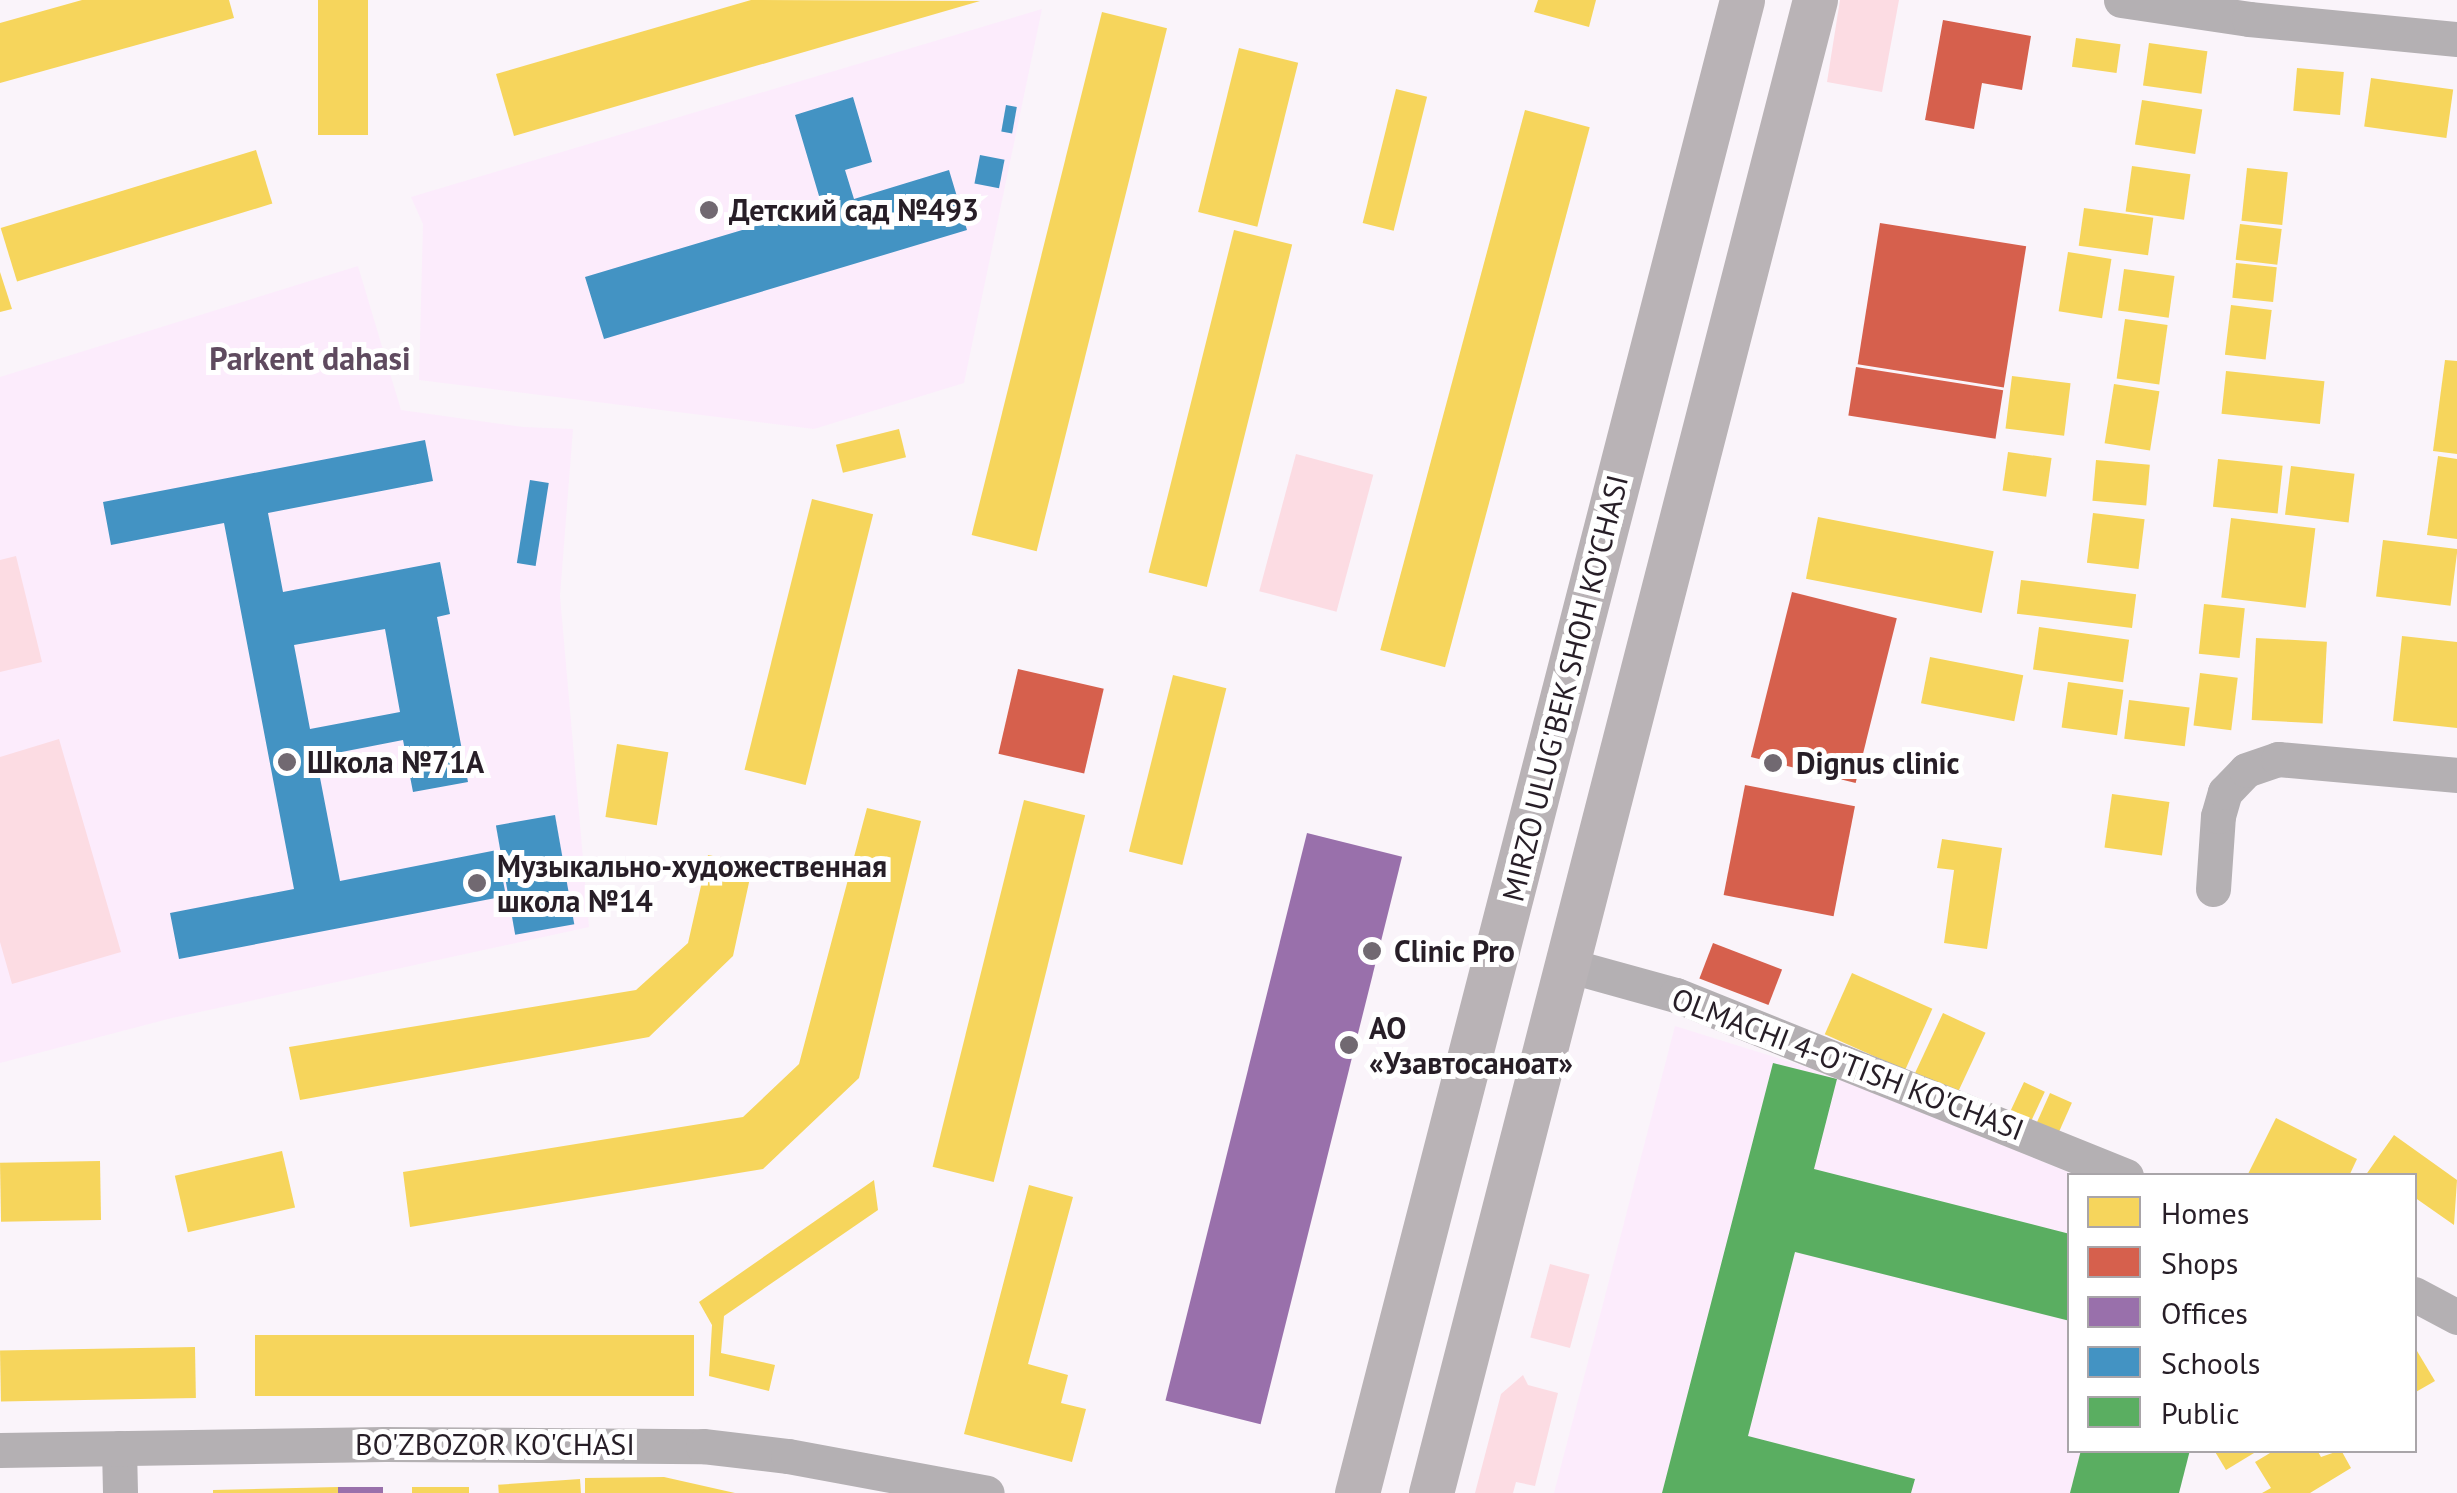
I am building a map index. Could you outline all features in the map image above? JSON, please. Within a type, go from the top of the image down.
[{"type":"main road","name":"MIRZO ULUG'BEK SHOH KO'CHASI","points":[[1357,1493],[1742,0]]},
{"type":"main road","points":[[1431,1493],[1815,0]]},
{"type":"main road","points":[[1552,739],[1620,757]]},
{"type":"street","points":[[2121,0],[2249,18],[2457,39]]},
{"type":"street","points":[[2213,889],[2218,816],[2226,792],[2246,770],[2278,759],[2457,775]]},
{"type":"street","name":"OLMACHI 4-O'TISH KO'CHASI","points":[[1567,965],[1704,1006],[2119,1173]]},
{"type":"street","points":[[2417,1296],[2457,1317]]},
{"type":"street","name":"BO'ZBOZOR KO'CHASI","points":[[0,1450],[703,1446],[890,1483],[987,1493]]},
{"type":"street","points":[[119,1448],[120,1493]]},
{"type":"shaded area","points":[[1840,0],[1899,0],[1882,92],[1827,82]]},
{"type":"shaded area","name":"Детский сад №493","points":[[1042,9],[964,383],[814,429],[419,380],[423,224],[411,197]]},
{"type":"shaded area","name":"Школа №71А","points":[[358,266],[401,410],[523,427],[573,429],[560,596],[589,927],[172,1018],[0,1063],[0,377]]},
{"type":"shaded area","points":[[1296,454],[1373,475],[1337,612],[1259,591]]},
{"type":"shaded area","points":[[16,556],[42,662],[0,672],[0,560]]},
{"type":"shaded area","points":[[59,739],[121,952],[12,984],[0,942],[0,757]]},
{"type":"shaded area","points":[[1675,1026],[1835,1076],[2070,1173],[2067,1173],[2067,1453],[2189,1453],[2179,1493],[1554,1493]]},
{"type":"shaded area","points":[[1550,1264],[1590,1275],[1570,1348],[1530,1337]]},
{"type":"shaded area","points":[[1523,1375],[1528,1385],[1558,1393],[1535,1486],[1516,1482],[1513,1493],[1475,1493],[1501,1394]]},
{"type":"building: Homes","points":[[82,0],[229,0],[234,18],[0,83],[0,23]]},
{"type":"building: Homes","points":[[318,0],[368,0],[368,135],[318,135]]},
{"type":"building: Homes","points":[[751,0],[980,1],[514,136],[496,74]]},
{"type":"building: Homes","points":[[1538,0],[1596,0],[1589,27],[1534,12]]},
{"type":"building: Homes","points":[[1102,12],[1167,28],[1037,551],[972,535]]},
{"type":"building: Homes","points":[[2076,38],[2121,44],[2117,73],[2072,67]]},
{"type":"building: Homes","points":[[2149,43],[2207,51],[2201,94],[2143,86]]},
{"type":"building: Homes","points":[[1239,48],[1298,63],[1257,227],[1198,212]]},
{"type":"building: Homes","points":[[2297,68],[2344,72],[2340,115],[2293,111]]},
{"type":"building: Homes","points":[[2371,78],[2453,90],[2446,138],[2364,127]]},
{"type":"building: Homes","points":[[1396,89],[1427,97],[1394,231],[1363,223]]},
{"type":"building: Homes","points":[[2142,100],[2202,110],[2195,154],[2135,144]]},
{"type":"building: Homes","points":[[1525,110],[1590,127],[1445,667],[1380,650]]},
{"type":"building: Homes","points":[[256,150],[272,204],[17,282],[1,228]]},
{"type":"building: Homes","points":[[2132,166],[2190,174],[2184,220],[2126,212]]},
{"type":"building: Homes","points":[[2247,168],[2288,172],[2282,225],[2241,221]]},
{"type":"building: Homes","points":[[2084,208],[2153,218],[2148,255],[2079,246]]},
{"type":"building: Homes","points":[[2240,224],[2282,229],[2277,265],[2236,260]]},
{"type":"building: Homes","points":[[1234,230],[1292,245],[1207,587],[1149,573]]},
{"type":"building: Homes","points":[[2068,252],[2111,259],[2102,318],[2059,311]]},
{"type":"building: Homes","points":[[2236,263],[2277,267],[2273,302],[2232,298]]},
{"type":"building: Homes","points":[[2124,269],[2175,276],[2169,318],[2118,311]]},
{"type":"building: Homes","points":[[0,272],[12,309],[0,312]]},
{"type":"building: Homes","points":[[2231,305],[2272,310],[2266,360],[2225,355]]},
{"type":"building: Homes","points":[[2125,319],[2168,325],[2159,384],[2117,378]]},
{"type":"building: Homes","points":[[2445,360],[2457,361],[2457,454],[2433,451]]},
{"type":"building: Homes","points":[[2226,371],[2324,381],[2320,424],[2222,414]]},
{"type":"building: Homes","points":[[2012,376],[2071,383],[2064,436],[2006,429]]},
{"type":"building: Homes","points":[[2114,384],[2159,391],[2150,450],[2105,443]]},
{"type":"building: Homes","points":[[899,429],[906,457],[843,473],[836,445]]},
{"type":"building: Homes","points":[[2008,452],[2052,458],[2046,497],[2003,491]]},
{"type":"building: Homes","points":[[2438,456],[2457,459],[2457,539],[2427,535]]},
{"type":"building: Homes","points":[[2218,459],[2283,466],[2278,514],[2213,507]]},
{"type":"building: Homes","points":[[2096,460],[2150,465],[2146,506],[2092,501]]},
{"type":"building: Homes","points":[[2291,466],[2355,474],[2349,522],[2285,515]]},
{"type":"building: Homes","points":[[812,499],[873,514],[806,785],[745,770]]},
{"type":"building: Homes","points":[[2093,513],[2145,519],[2139,569],[2087,563]]},
{"type":"building: Homes","points":[[1818,517],[1994,551],[1982,613],[1806,579]]},
{"type":"building: Homes","points":[[2231,518],[2315,528],[2306,608],[2221,597]]},
{"type":"building: Homes","points":[[2383,540],[2457,549],[2450,606],[2376,597]]},
{"type":"building: Homes","points":[[2021,580],[2136,594],[2132,628],[2017,614]]},
{"type":"building: Homes","points":[[2204,604],[2245,608],[2240,658],[2199,654]]},
{"type":"building: Homes","points":[[2039,627],[2129,640],[2123,682],[2033,670]]},
{"type":"building: Homes","points":[[2402,636],[2457,642],[2457,728],[2393,721]]},
{"type":"building: Homes","points":[[2256,638],[2327,642],[2323,724],[2252,720]]},
{"type":"building: Homes","points":[[1930,657],[2023,675],[2014,721],[1921,703]]},
{"type":"building: Homes","points":[[2200,673],[2238,678],[2231,730],[2194,726]]},
{"type":"building: Homes","points":[[1173,675],[1226,688],[1182,865],[1129,852]]},
{"type":"building: Homes","points":[[2068,682],[2123,690],[2117,735],[2062,728]]},
{"type":"building: Homes","points":[[2129,700],[2190,707],[2185,746],[2124,739]]},
{"type":"building: Homes","points":[[617,744],[668,752],[657,825],[605,817]]},
{"type":"building: Homes","points":[[2112,794],[2169,802],[2162,856],[2104,847]]},
{"type":"building: Homes","points":[[1024,800],[1085,815],[994,1182],[933,1167]]},
{"type":"building: Homes","points":[[867,808],[921,821],[859,1078],[763,1169],[410,1227],[403,1172],[743,1117],[799,1064]]},
{"type":"building: Homes","points":[[1942,839],[2002,848],[1987,949],[1944,943],[1954,870],[1937,868]]},
{"type":"building: Homes","points":[[708,855],[753,864],[733,956],[649,1037],[300,1100],[289,1047],[636,990],[688,943]]},
{"type":"building: Homes","points":[[1852,973],[1932,1009],[1905,1070],[1825,1034]]},
{"type":"building: Homes","points":[[1943,1013],[1986,1033],[1957,1094],[1914,1075]]},
{"type":"building: Homes","points":[[2024,1082],[2045,1092],[2029,1125],[2008,1116]]},
{"type":"building: Homes","points":[[2050,1093],[2072,1103],[2057,1137],[2035,1127]]},
{"type":"building: Homes","points":[[2276,1118],[2357,1159],[2350,1173],[2248,1173]]},
{"type":"building: Homes","points":[[2394,1135],[2457,1180],[2454,1225],[2417,1199],[2417,1173],[2367,1173]]},
{"type":"building: Homes","points":[[282,1151],[295,1208],[188,1232],[175,1176]]},
{"type":"building: Homes","points":[[100,1161],[101,1220],[1,1222],[0,1163]]},
{"type":"building: Homes","points":[[874,1180],[878,1210],[724,1316],[721,1353],[775,1365],[769,1391],[709,1376],[712,1325],[699,1302]]},
{"type":"building: Homes","points":[[1029,1185],[1073,1197],[1028,1364],[1068,1375],[1061,1403],[1086,1409],[1072,1462],[964,1434]]},
{"type":"building: Homes","points":[[255,1335],[694,1335],[694,1396],[255,1396]]},
{"type":"building: Homes","points":[[195,1347],[196,1398],[1,1401],[0,1350]]},
{"type":"building: Homes","points":[[2417,1351],[2435,1381],[2417,1391]]},
{"type":"building: Homes","points":[[2216,1453],[2254,1453],[2226,1470]]},
{"type":"building: Homes","points":[[2270,1453],[2319,1453],[2321,1457],[2343,1453],[2351,1468],[2310,1493],[2262,1493],[2271,1488],[2255,1462]]},
{"type":"building: Homes","points":[[664,1477],[735,1493],[585,1493],[585,1478]]},
{"type":"building: Homes","points":[[580,1479],[581,1493],[499,1493],[498,1485]]},
{"type":"building: Homes","points":[[338,1487],[338,1493],[213,1493],[213,1490]]},
{"type":"building: Homes","points":[[412,1487],[469,1487],[469,1493],[412,1493]]},
{"type":"building: Shops","points":[[1943,20],[2031,36],[2022,90],[1982,83],[1974,129],[1925,120]]},
{"type":"building: Shops","points":[[1880,223],[2026,246],[2004,387],[1858,364]]},
{"type":"building: Shops","points":[[1856,367],[2003,390],[1996,439],[1848,415]]},
{"type":"building: Shops","points":[[1792,592],[1897,618],[1856,783],[1751,757]]},
{"type":"building: Shops","points":[[1018,669],[1104,689],[1084,774],[998,754]]},
{"type":"building: Shops","points":[[1745,785],[1855,806],[1834,916],[1724,895]]},
{"type":"building: Shops","points":[[1713,943],[1782,970],[1768,1005],[1699,978]]},
{"type":"building: Offices","points":[[1307,833],[1402,857],[1261,1424],[1165,1401]]},
{"type":"building: Offices","points":[[338,1487],[383,1487],[383,1493],[338,1493]]},
{"type":"building: Schools","points":[[853,97],[872,162],[845,170],[854,199],[949,170],[967,230],[604,339],[585,277],[822,206],[795,115]]},
{"type":"building: Schools","points":[[1006,105],[1017,107],[1012,133],[1001,132]]},
{"type":"building: Schools","points":[[980,155],[1005,160],[999,188],[974,183]]},
{"type":"building: Schools","points":[[425,440],[433,481],[268,513],[283,592],[440,562],[450,614],[437,617],[468,782],[413,792],[403,740],[316,757],[340,881],[497,850],[506,896],[179,959],[170,913],[294,889],[224,523],[111,545],[103,502]],"holes":[[[385,629],[400,712],[310,729],[294,645]]]},
{"type":"building: Schools","points":[[530,480],[549,483],[536,566],[517,563]]},
{"type":"building: Schools","points":[[555,815],[574,924],[515,935],[496,825]]},
{"type":"building: Public","points":[[1773,1063],[1837,1079],[1814,1169],[2067,1233],[2067,1320],[1795,1252],[1748,1436],[1915,1479],[1911,1493],[1662,1493]]},
{"type":"building: Public","points":[[2080,1453],[2189,1453],[2179,1493],[2070,1493]]},
{"type":"place","name":"Детский сад №493","points":[[709,210]]},
{"type":"place","name":"Школа №71А","points":[[287,762]]},
{"type":"place","name":"Dignus clinic","points":[[1773,763]]},
{"type":"place","name":"Музыкально-художественная школа №14","points":[[477,883]]},
{"type":"place","name":"Clinic Pro","points":[[1372,951]]},
{"type":"place","name":"АО «Узавтосаноат»","points":[[1349,1045]]},
{"type":"district","name":"Parkent dahasi","points":[[310,358]]}]
